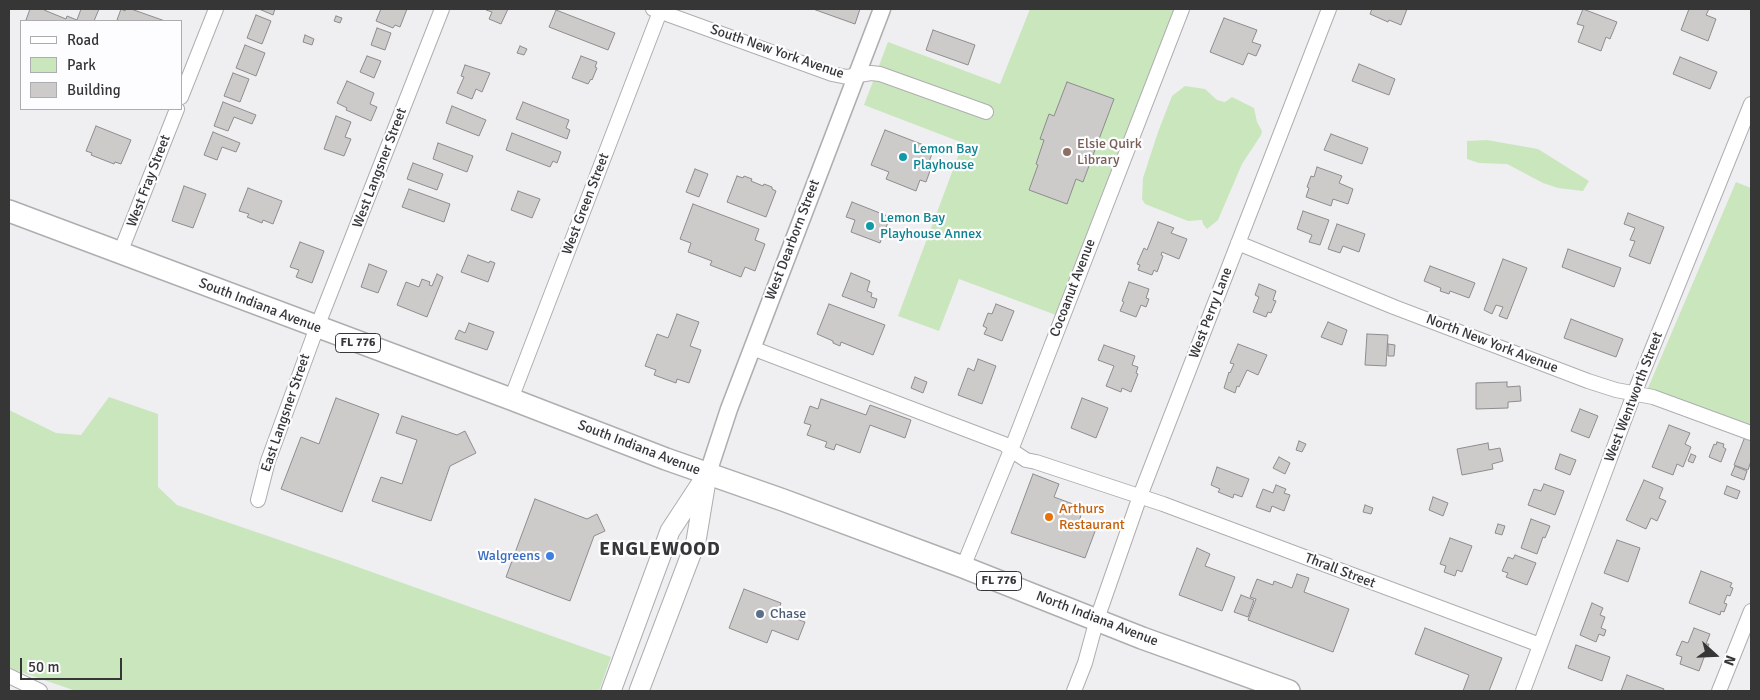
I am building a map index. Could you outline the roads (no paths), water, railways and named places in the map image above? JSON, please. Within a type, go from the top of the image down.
[{"type":"main road","name":"South Indiana Avenue","points":[[9,211],[708,473]]},
{"type":"main road","name":"North Indiana Avenue","points":[[708,473],[963,567],[1097,619],[1251,685],[1289,691]]},
{"type":"main road","points":[[611,691],[670,531],[708,473]]},
{"type":"main road","points":[[639,691],[696,541],[708,473]]},
{"type":"street","points":[[182,94],[216,9]]},
{"type":"street","name":"West Langsner Street","points":[[317,327],[442,9]]},
{"type":"street","name":"West Dearborn Street","points":[[708,473],[729,409],[882,9]]},
{"type":"street","name":"Cocoanut Avenue","points":[[963,567],[1011,450],[1182,9]]},
{"type":"street","name":"West Perry Lane","points":[[1074,691],[1140,496],[1329,9]]},
{"type":"street","name":"South New York Avenue","points":[[658,10],[832,74],[847,77],[871,73],[880,74],[986,112]]},
{"type":"street","name":"West Green Street","points":[[510,399],[658,10]]},
{"type":"street","name":"West Wentworth Street","points":[[1522,691],[1634,394],[1751,104]]},
{"type":"street","name":"West Fray Street","points":[[120,253],[177,110]]},
{"type":"street","name":"North New York Avenue","points":[[1238,243],[1394,307],[1580,378],[1616,390],[1653,397],[1751,433]]},
{"type":"street","name":"East Langsner Street","points":[[258,500],[268,461],[317,327]]},
{"type":"street","name":"Thrall Street","points":[[752,348],[1004,444],[1026,460],[1140,496],[1540,645]]},
{"type":"street","points":[[1719,691],[1751,612]]},
{"type":"street","points":[[9,676],[40,691]]},
{"type":"place","name":"Elsie Quirk Library","points":[[1067,152]]},
{"type":"place","name":"Lemon Bay Playhouse","points":[[903,157]]},
{"type":"place","name":"Lemon Bay Playhouse Annex","points":[[870,226]]},
{"type":"place","name":"Arthurs Restaurant","points":[[1049,517]]},
{"type":"place","name":"Walgreens","points":[[550,556]]},
{"type":"place","name":"Chase","points":[[760,614]]},
{"type":"district","name":"ENGLEWOOD","points":[[660,550]]}]
